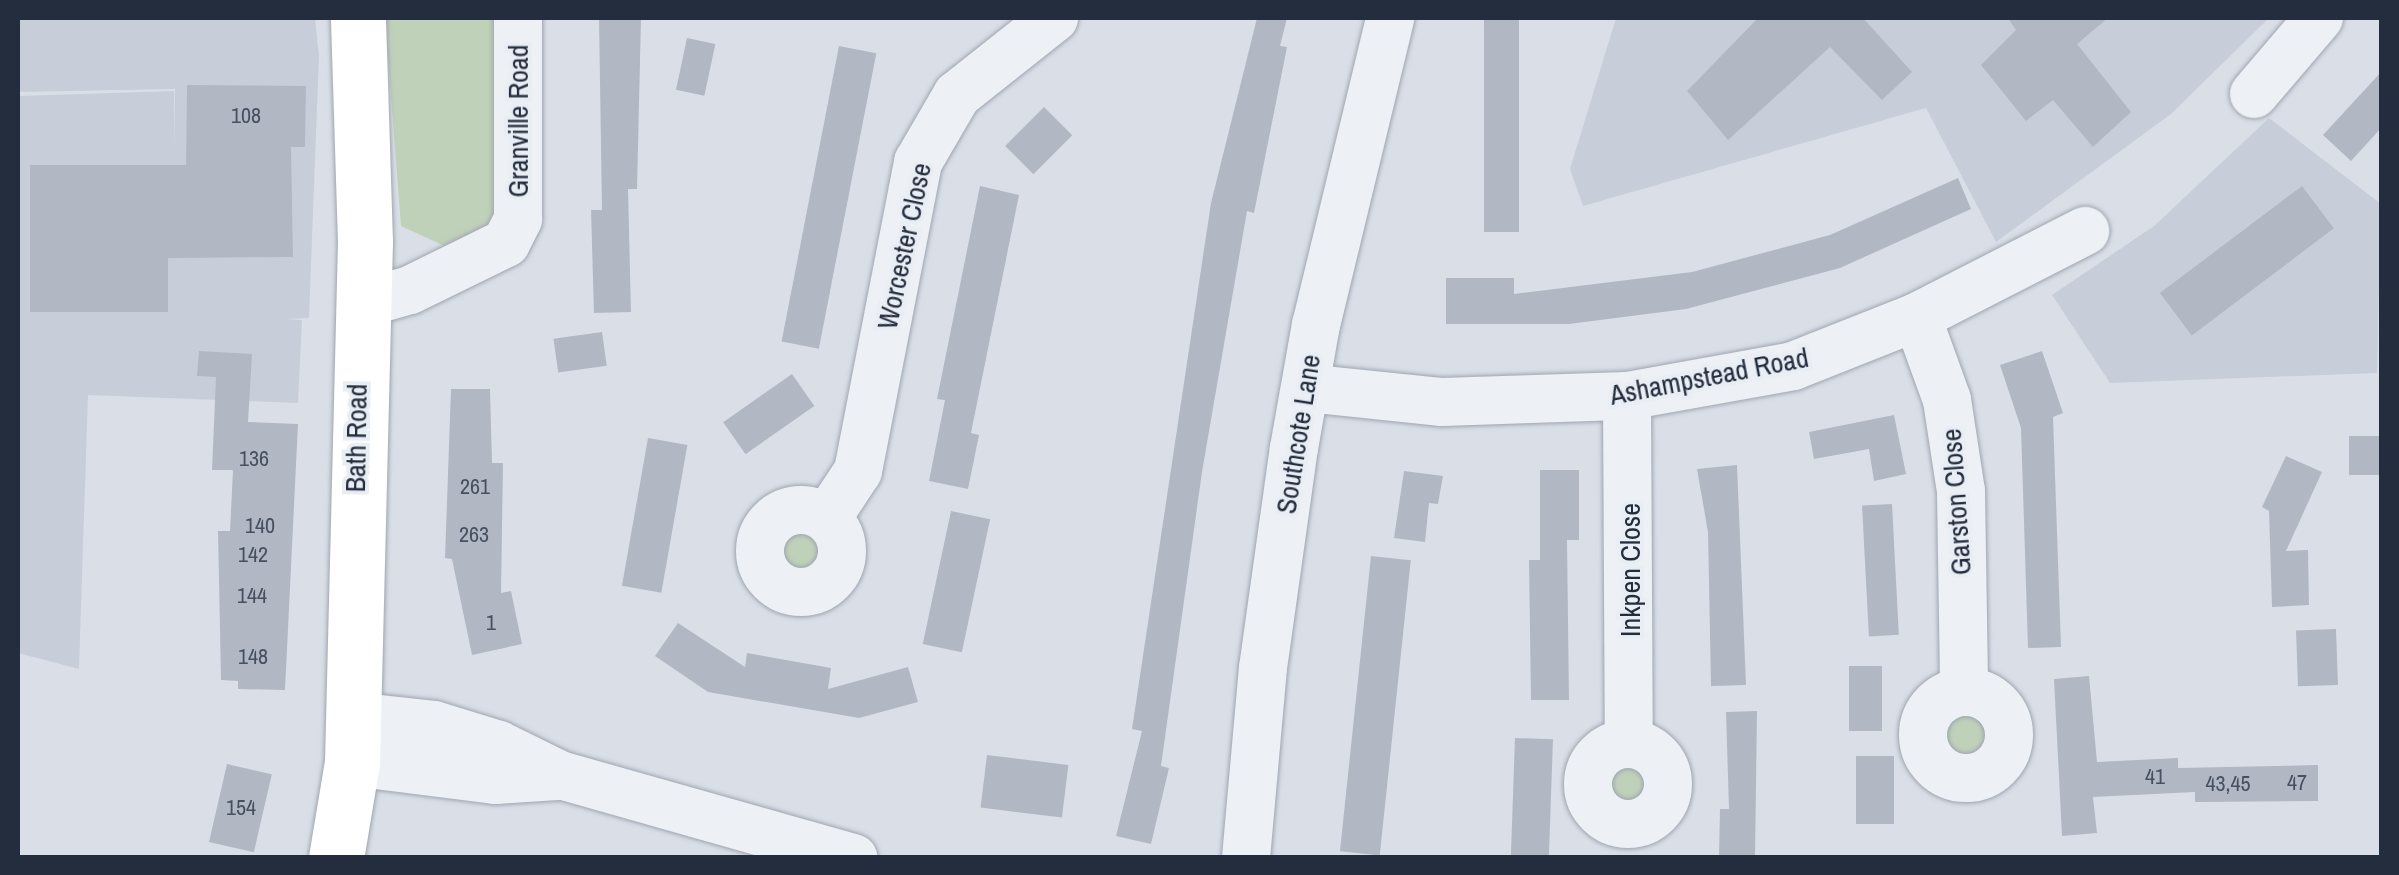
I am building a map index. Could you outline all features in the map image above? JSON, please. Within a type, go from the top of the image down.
[{"type":"main road","name":"Bath Road","points":[[336,858],[353,739],[385,297],[358,18]]},
{"type":"street","name":"Granville Road","points":[[385,297],[487,256],[506,243],[518,220],[518,18]]},
{"type":"street","name":"Worcester Close","points":[[827,518],[858,471],[918,162],[957,95],[1054,18]]},
{"type":"street","name":"Southcote Lane","points":[[1246,858],[1263,668],[1306,388],[1390,18]]},
{"type":"street","points":[[2254,94],[2318,18]]},
{"type":"street","name":"Ashampstead Road","points":[[1306,388],[1442,402],[1626,396],[1793,366],[1917,318],[2084,231]]},
{"type":"street","name":"Garston Close","points":[[1917,318],[1946,400],[1961,491],[1964,691]]},
{"type":"street","name":"Inkpen Close","points":[[1626,396],[1629,744]]},
{"type":"street","points":[[353,739],[434,725],[499,745],[560,776],[745,844],[853,858]]},
{"type":"shaded area","points":[[18,18],[315,18],[319,56],[309,318],[285,319],[302,320],[298,403],[88,395],[79,669],[18,653],[18,96],[174,91],[175,147],[175,89],[18,92]]},
{"type":"shaded area","points":[[1616,18],[2269,18],[2171,114],[1996,242],[1926,108],[1583,206],[1570,169]]},
{"type":"shaded area","points":[[2269,118],[2381,204],[2377,373],[2110,383],[2052,295],[2154,226]]},
{"type":"green space","points":[[385,18],[502,18],[496,215],[481,243],[460,253],[401,226]]},
{"type":"green space","points":[[803,530],[818,536],[824,551],[818,566],[803,572],[788,566],[782,551],[788,536]]},
{"type":"green space","points":[[1966,714],[1982,720],[1988,736],[1982,752],[1966,758],[1950,752],[1944,736],[1950,720]]},
{"type":"green space","points":[[1627,764],[1642,770],[1648,785],[1642,800],[1627,806],[1612,800],[1606,785],[1612,770]]},
{"type":"building","points":[[599,18],[641,18],[637,189],[628,189],[631,312],[594,313],[591,210],[602,210]]},
{"type":"building","points":[[1257,18],[1287,18],[1280,46],[1287,47],[1254,213],[1247,211],[1202,472],[1161,766],[1169,768],[1151,844],[1116,836],[1142,731],[1132,729],[1211,203]]},
{"type":"building","points":[[1484,18],[1519,18],[1519,232],[1484,232]]},
{"type":"building","points":[[1758,18],[1863,18],[1912,72],[1882,100],[1830,47],[1728,140],[1687,91]]},
{"type":"building","points":[[2008,18],[2108,18],[2077,44],[2131,112],[2093,147],[2053,100],[2026,121],[1981,65],[2016,30]]},
{"type":"building","points":[[687,38],[715,44],[704,96],[676,90]]},
{"type":"building","points":[[839,46],[876,53],[819,349],[782,341]]},
{"type":"building","points":[[2382,71],[2382,127],[2351,161],[2323,135]]},
{"type":"building","points":[[187,85],[306,86],[305,147],[291,147],[293,257],[168,258],[168,312],[30,312],[30,165],[186,165]]},
{"type":"building","points":[[1044,107],[1072,135],[1033,174],[1005,146]]},
{"type":"building","points":[[1958,178],[1971,209],[1840,268],[1686,309],[1569,324],[1446,324],[1446,278],[1514,278],[1514,294],[1692,272],[1830,235]]},
{"type":"building","points":[[980,186],[1019,195],[971,433],[979,435],[968,489],[929,481],[945,400],[937,399]]},
{"type":"building","points":[[2302,186],[2334,228],[2192,335],[2160,293]]},
{"type":"building","points":[[602,332],[607,366],[558,372],[553,339]]},
{"type":"building","points":[[199,351],[252,354],[248,422],[298,424],[285,690],[238,689],[238,681],[221,680],[218,531],[230,531],[233,470],[212,470],[216,377],[197,376]]},
{"type":"building","points":[[2042,351],[2063,413],[2053,417],[2061,647],[2028,648],[2021,428],[2000,365]]},
{"type":"building","points":[[792,374],[814,406],[746,454],[723,422]]},
{"type":"building","points":[[451,389],[490,389],[492,463],[503,463],[501,593],[511,591],[522,644],[472,655],[452,559],[445,558]]},
{"type":"building","points":[[1894,415],[1906,474],[1874,481],[1869,449],[1814,459],[1809,432]]},
{"type":"building","points":[[2349,436],[2382,436],[2382,475],[2349,475]]},
{"type":"building","points":[[648,438],[687,445],[661,593],[622,586]]},
{"type":"building","points":[[2286,456],[2322,472],[2286,551],[2308,550],[2309,605],[2272,607],[2269,511],[2262,507]]},
{"type":"building","points":[[1737,465],[1746,685],[1711,686],[1708,532],[1697,469]]},
{"type":"building","points":[[1540,470],[1579,470],[1579,540],[1567,540],[1569,700],[1531,700],[1529,560],[1540,560]]},
{"type":"building","points":[[1404,471],[1443,476],[1438,504],[1429,503],[1425,542],[1394,538]]},
{"type":"building","points":[[1892,504],[1899,635],[1869,636],[1862,506]]},
{"type":"building","points":[[951,511],[990,519],[962,652],[923,644]]},
{"type":"building","points":[[1371,556],[1411,560],[1380,856],[1340,851]]},
{"type":"building","points":[[678,623],[745,667],[747,653],[831,668],[828,689],[908,667],[918,702],[859,718],[708,692],[655,656]]},
{"type":"building","points":[[2336,629],[2338,685],[2298,686],[2296,630]]},
{"type":"building","points":[[1849,666],[1882,666],[1882,731],[1849,731]]},
{"type":"building","points":[[2089,676],[2097,762],[2178,758],[2178,768],[2318,765],[2318,801],[2195,802],[2195,792],[2093,797],[2097,833],[2062,836],[2054,679]]},
{"type":"building","points":[[1757,711],[1755,858],[1719,858],[1720,809],[1729,809],[1726,712]]},
{"type":"building","points":[[1515,738],[1553,739],[1549,858],[1511,858]]},
{"type":"building","points":[[987,755],[1068,765],[1062,818],[981,808]]},
{"type":"building","points":[[1856,756],[1894,756],[1894,824],[1856,824]]},
{"type":"building","points":[[227,764],[272,774],[254,852],[209,842]]}]
